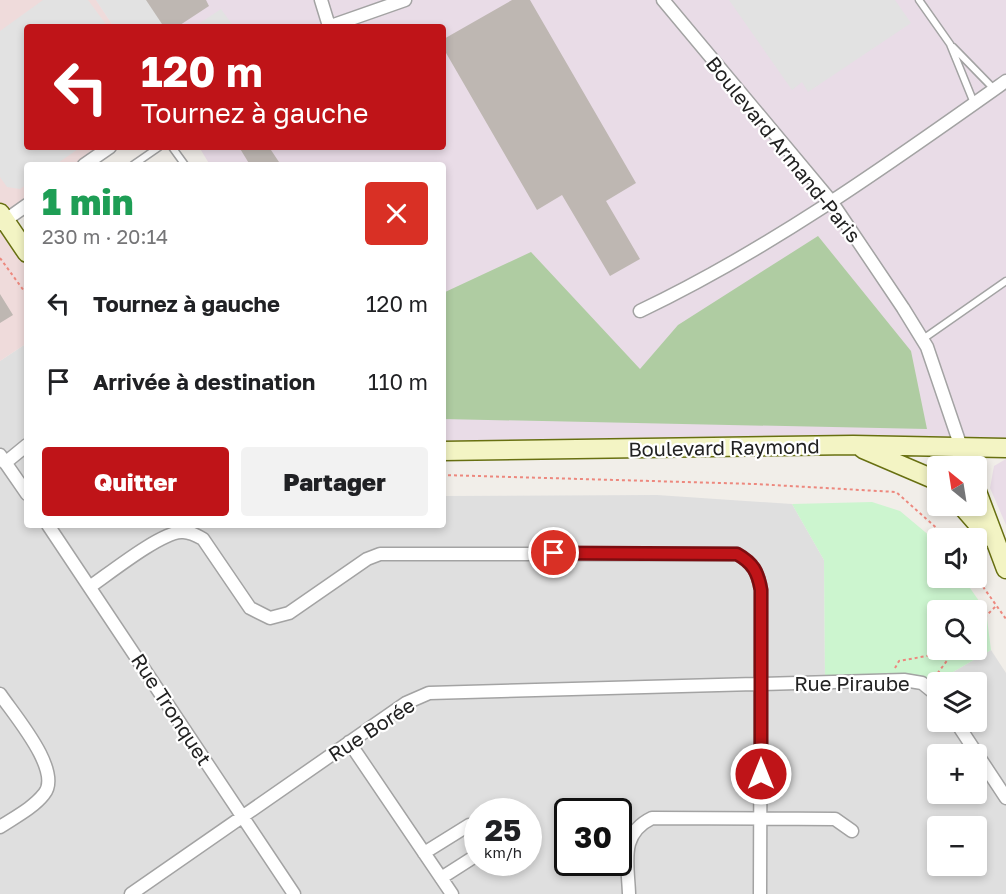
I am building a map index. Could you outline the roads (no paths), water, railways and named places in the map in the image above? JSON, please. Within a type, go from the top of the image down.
[{"type":"street","points":[[321,0],[327,24]]},
{"type":"street","points":[[337,24],[405,0]]},
{"type":"street","name":"Boulevard Armand-Paris","points":[[663,0],[831,201],[922,339],[943,388],[964,456]]},
{"type":"street","points":[[640,311],[738,260],[831,201],[1006,81]]},
{"type":"street","points":[[88,162],[106,150]]},
{"type":"street","points":[[24,207],[2,219],[24,249]]},
{"type":"street","points":[[853,445],[927,476]]},
{"type":"street","name":"Boulevard Raymond","points":[[446,451],[853,445],[1006,448]]},
{"type":"street","points":[[24,447],[3,459],[24,490]]},
{"type":"street","points":[[970,516],[996,546]]},
{"type":"street","points":[[985,516],[1006,568]]},
{"type":"street","name":"Rue Tronquet","points":[[50,528],[91,586],[294,894]]},
{"type":"street","points":[[91,586],[158,540],[182,532],[194,533],[203,539],[250,608],[270,618],[289,613],[368,559],[380,554],[737,554],[749,560],[759,578],[760,894]]},
{"type":"street","name":"Rue Piraube","points":[[761,684],[904,680],[922,683],[927,687]]},
{"type":"street","name":"Rue Borée","points":[[131,894],[406,703],[429,693],[761,684]]},
{"type":"street","points":[[0,694],[45,761],[50,783],[46,792],[35,803],[0,827]]},
{"type":"street","points":[[963,732],[1006,798]]},
{"type":"street","points":[[349,742],[452,894]]},
{"type":"street","points":[[629,894],[628,850],[633,830],[652,818],[835,819],[852,831]]},
{"type":"street","points":[[424,853],[464,828]]},
{"type":"street","points":[[441,878],[464,863]]},
{"type":"lane","points":[[919,0],[950,44],[994,89]]},
{"type":"lane","points":[[950,44],[974,103]]},
{"type":"lane","points":[[137,162],[155,150]]},
{"type":"lane","points":[[922,339],[1006,281]]}]
